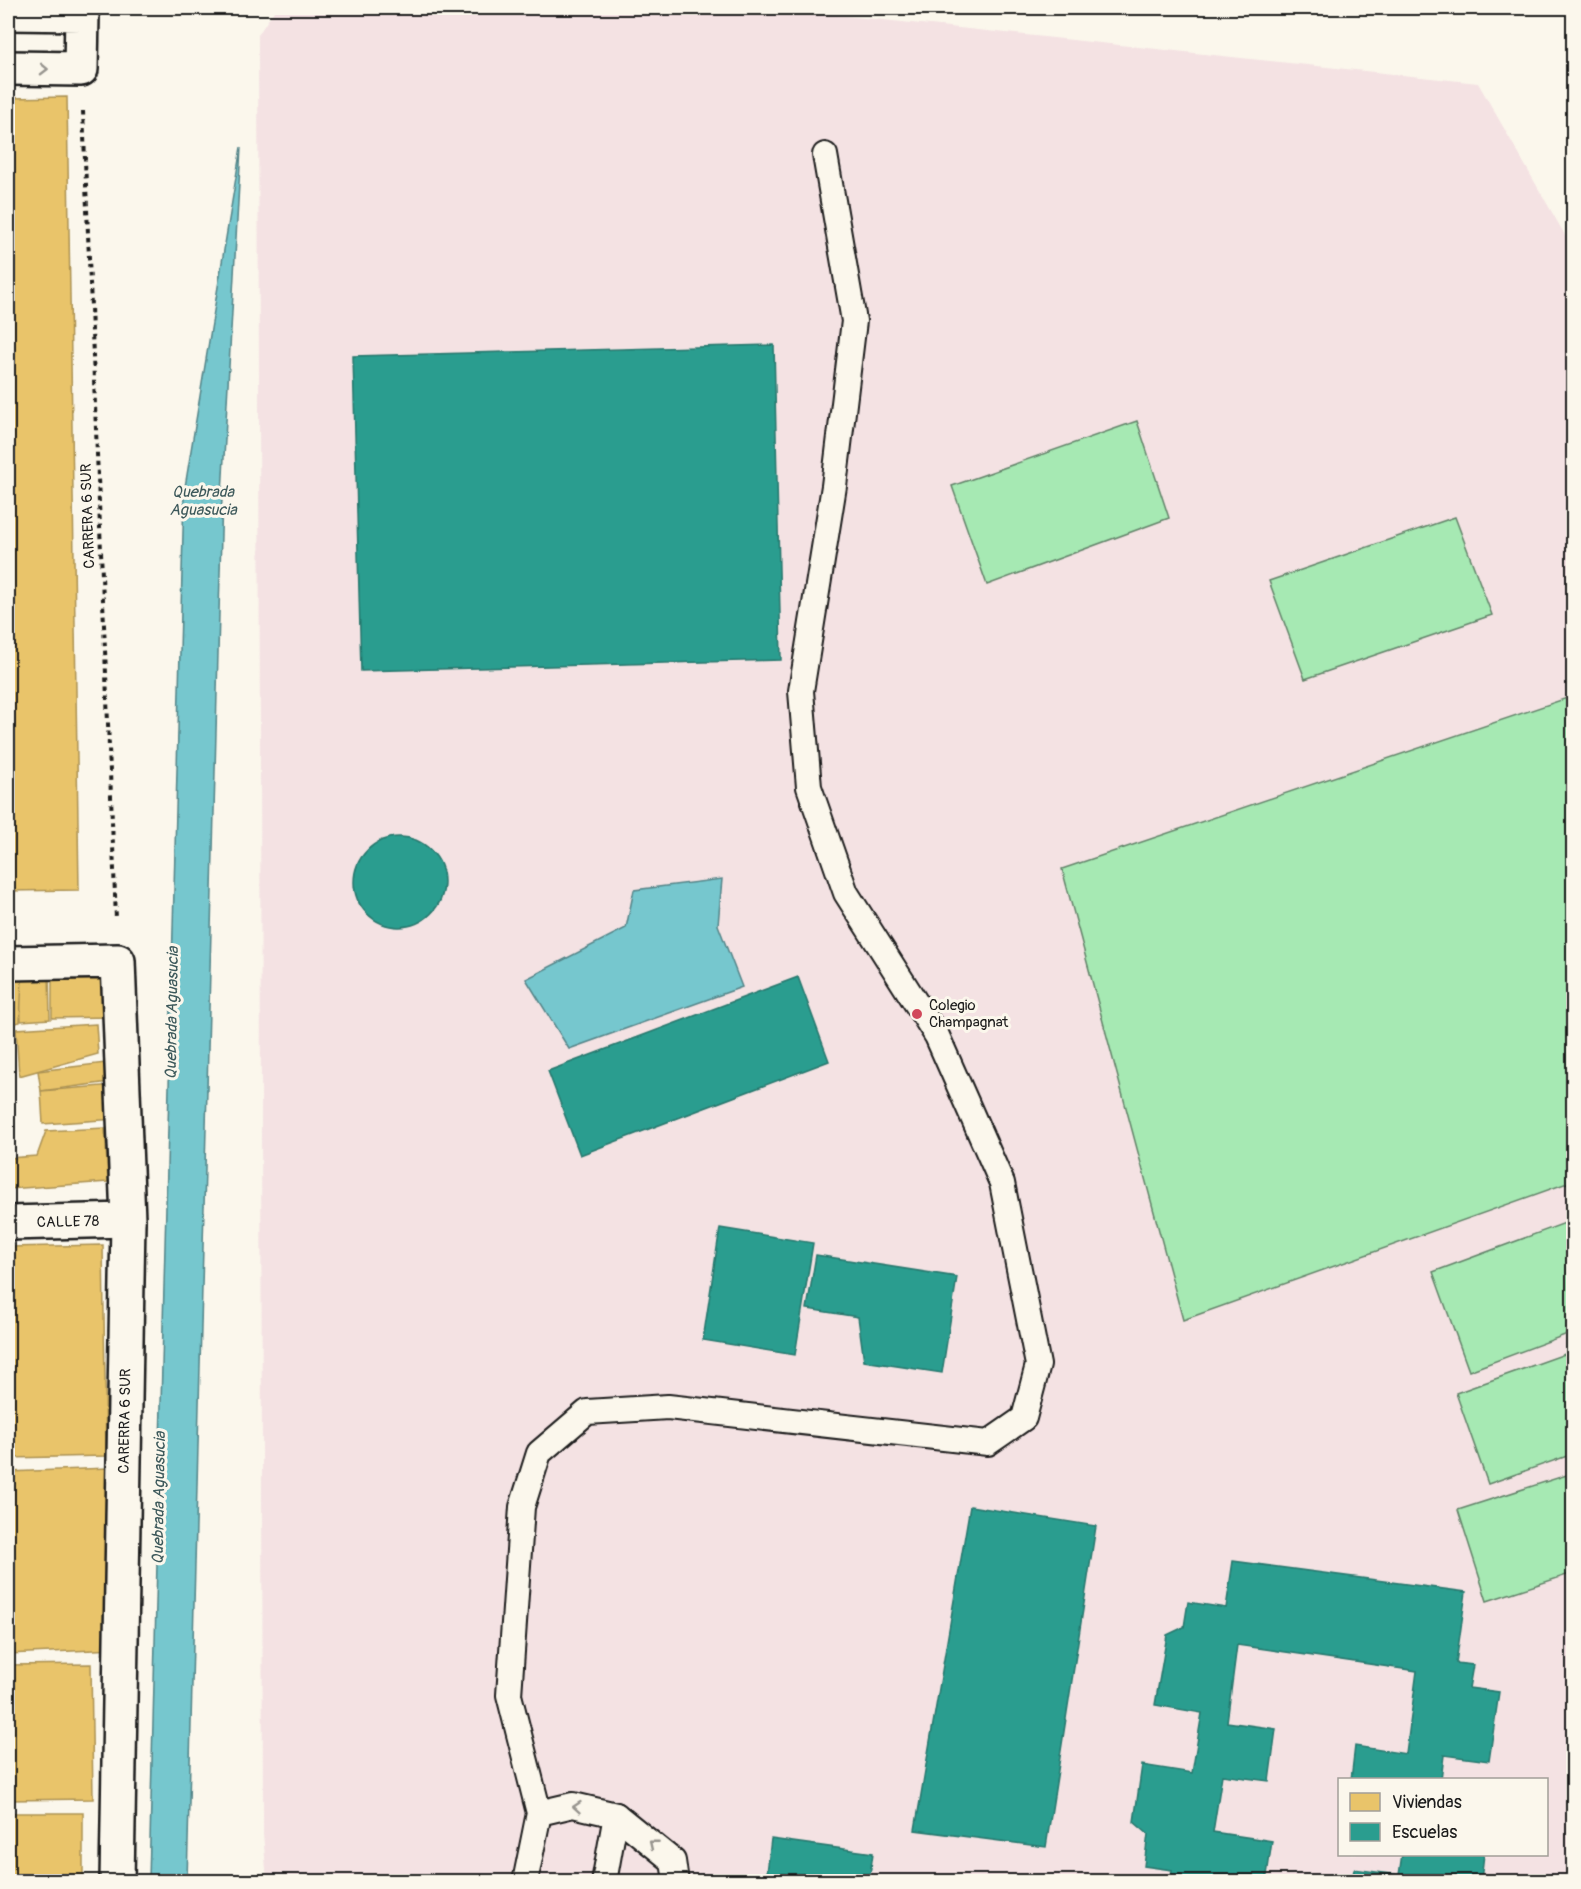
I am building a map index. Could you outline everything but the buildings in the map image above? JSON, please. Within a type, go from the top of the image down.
[{"type":"street","points":[[8,13],[82,14],[81,69],[8,68]]},
{"type":"street","points":[[8,963],[118,962]]},
{"type":"street","name":"CARERRA 6 SUR","points":[[117,1881],[128,1220],[118,962]]},
{"type":"street","name":"CALLE 78","points":[[8,1223],[128,1220]]},
{"type":"lane","points":[[525,1881],[539,1813],[509,1695],[522,1507],[539,1453],[586,1412],[668,1407],[988,1443],[1024,1418],[1038,1365],[1002,1183],[937,1036],[846,893],[809,787],[801,691],[834,486],[854,321],[825,155]]},
{"type":"lane","points":[[539,1813],[573,1804],[616,1815],[673,1861],[676,1881]]},
{"type":"lane","points":[[604,1881],[616,1815]]},
{"type":"path","name":"CARRERA 6 SUR","points":[[81,69],[118,962]]},
{"type":"shaded area","name":"Colegio Champagnat","points":[[276,8],[770,8],[1478,83],[1573,249],[1573,1881],[267,1881],[263,1834],[258,35]]},
{"type":"green space","points":[[1137,421],[1169,518],[987,585],[952,486]]},
{"type":"green space","points":[[1455,517],[1492,615],[1305,679],[1269,581]]},
{"type":"green space","points":[[1573,696],[1573,1181],[1183,1320],[1062,869]]},
{"type":"green space","points":[[1573,1220],[1573,1332],[1469,1371],[1433,1272]]},
{"type":"green space","points":[[1573,1351],[1573,1454],[1488,1484],[1456,1393]]},
{"type":"green space","points":[[1573,1473],[1573,1573],[1487,1601],[1458,1510]]},
{"type":"water","name":"Quebrada Aguasucia","points":[[241,147],[222,494],[187,1881],[149,1881],[184,493]]},
{"type":"water","points":[[722,879],[718,925],[742,987],[569,1049],[526,979],[626,928],[634,890]]},
{"type":"place","name":"Colegio Champagnat","points":[[917,1014]]}]
